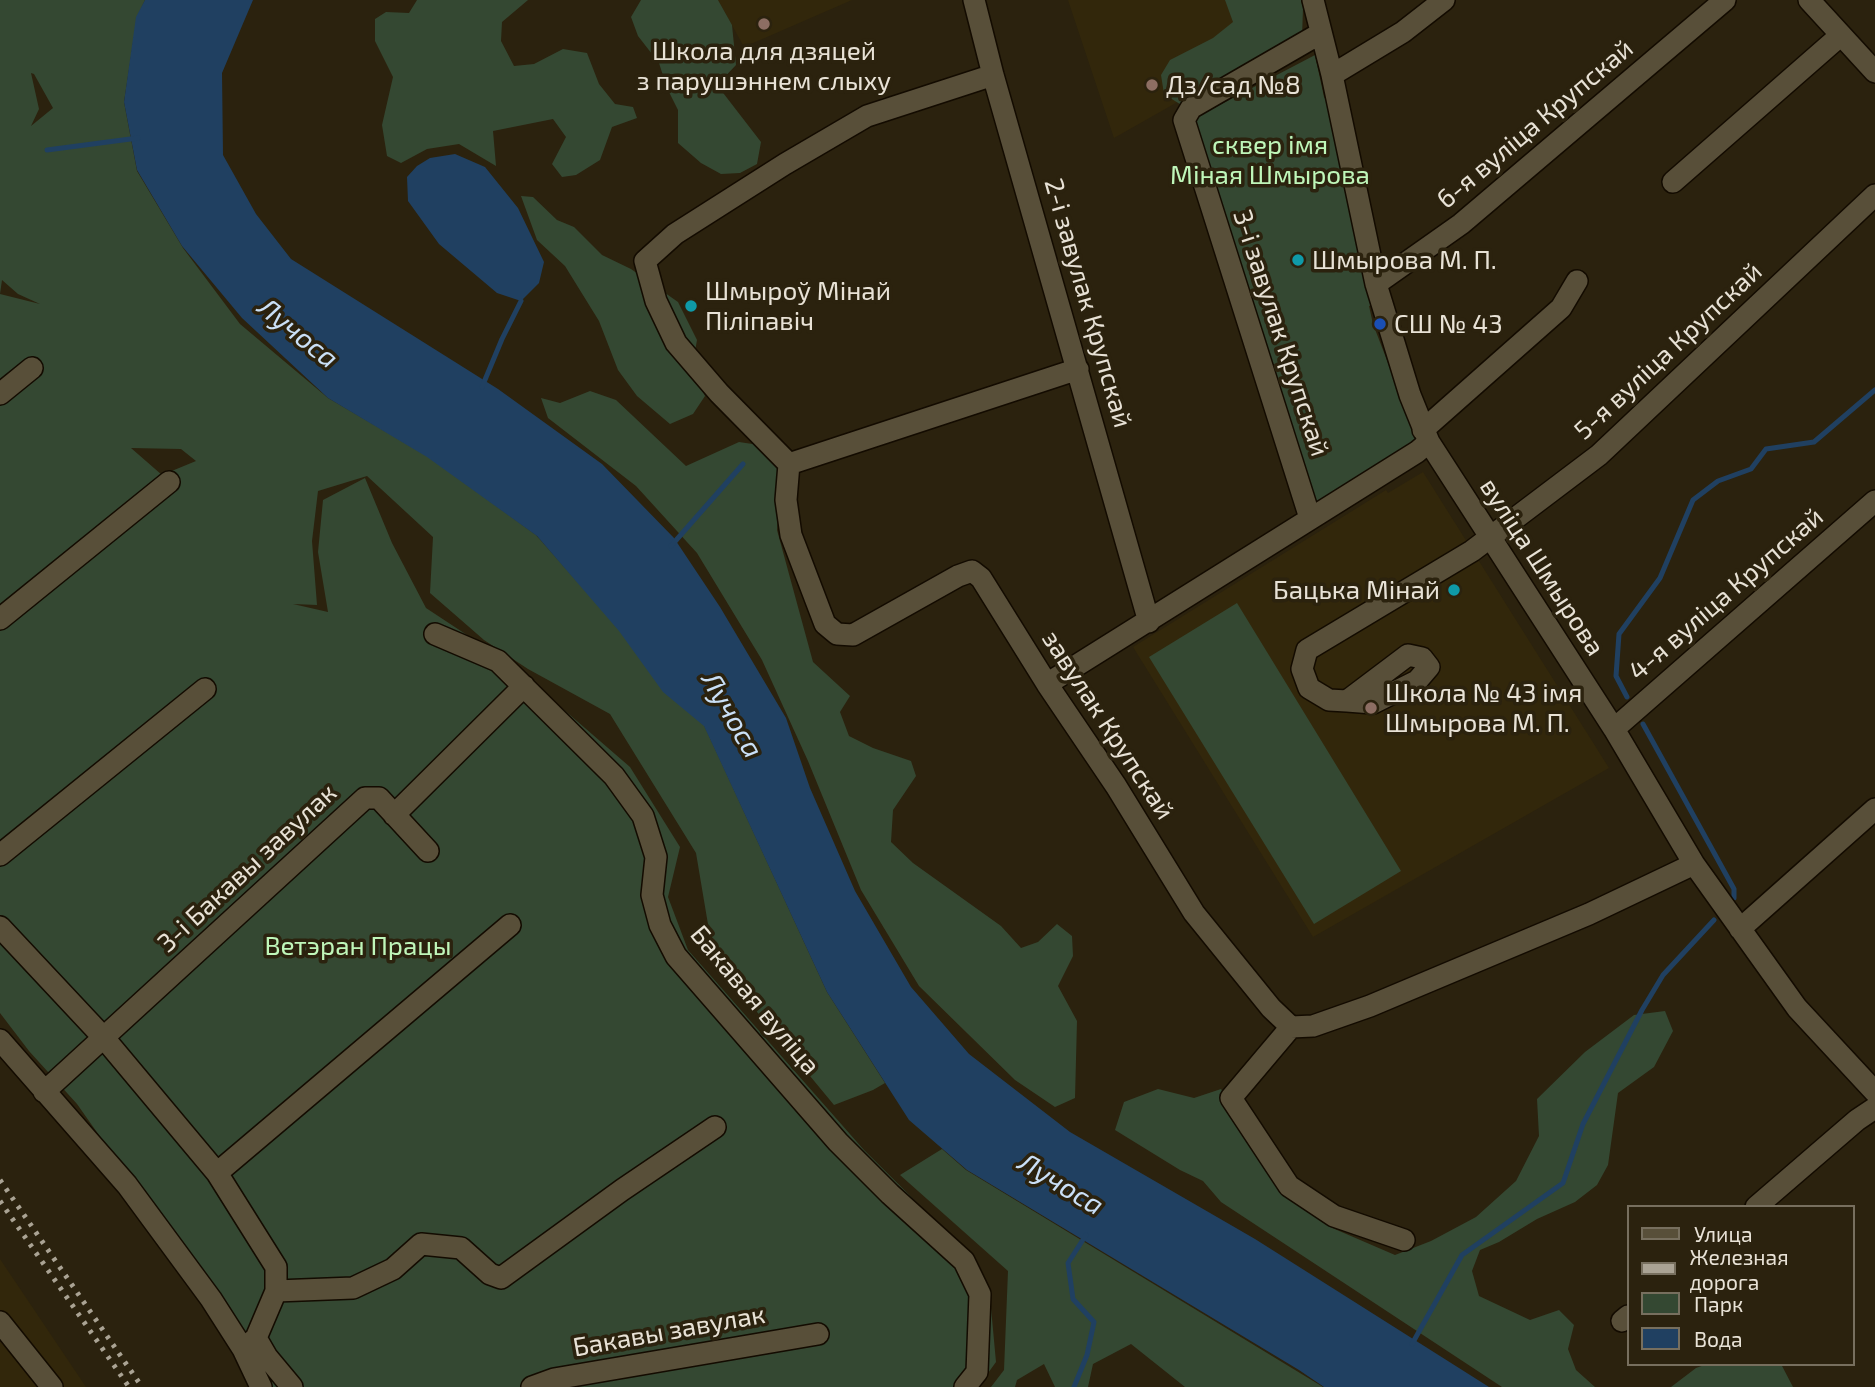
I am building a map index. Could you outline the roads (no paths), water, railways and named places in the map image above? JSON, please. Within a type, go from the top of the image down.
[{"type":"street","name":"2-і завулак Крупскай","points":[[974,0],[1149,622]]},
{"type":"street","name":"вуліца Шмырова","points":[[1313,0],[1332,75],[1376,284],[1410,395],[1426,436],[1614,729],[1694,864],[1797,1008],[1875,1092]]},
{"type":"street","points":[[1332,75],[1403,32],[1444,0]]},
{"type":"street","name":"6-я вуліца Крупскай","points":[[1376,284],[1461,224],[1725,0]]},
{"type":"street","points":[[1809,0],[1875,72]]},
{"type":"street","name":"3-і завулак Крупскай","points":[[1311,518],[1184,120],[1191,108],[1321,33]]},
{"type":"street","points":[[1673,182],[1841,35]]},
{"type":"street","points":[[993,75],[867,116],[675,234],[645,261],[656,301],[677,343],[719,393],[789,464],[1078,369]]},
{"type":"street","name":"5-я вуліца Крупскай","points":[[1347,701],[1329,700],[1309,688],[1302,669],[1307,650],[1472,551],[1599,455],[1875,195]]},
{"type":"street","points":[[1047,684],[1418,452],[1426,436],[1561,307],[1577,281]]},
{"type":"street","points":[[0,394],[32,368]]},
{"type":"street","name":"завулак Крупскай","points":[[789,464],[786,500],[791,535],[825,624],[837,634],[853,635],[958,576],[972,571],[981,578],[1047,684],[1116,786],[1194,913],[1271,1008],[1291,1027]]},
{"type":"street","points":[[0,619],[169,482]]},
{"type":"street","name":"4-я вуліца Крупскай","points":[[1614,729],[1875,501]]},
{"type":"street","name":"Бакавая вуліца","points":[[435,634],[498,661],[614,776],[643,816],[656,857],[652,895],[660,925],[676,956],[838,1142],[890,1194],[964,1261],[980,1294],[976,1371],[965,1387]]},
{"type":"street","points":[[394,814],[524,686]]},
{"type":"street","points":[[0,855],[205,689]]},
{"type":"street","name":"3-і Бакавы завулак","points":[[44,1091],[365,798],[379,798],[428,851]]},
{"type":"street","points":[[1740,929],[1875,809]]},
{"type":"street","points":[[1404,1240],[1334,1216],[1289,1186],[1231,1098],[1291,1027],[1313,1026],[1370,1006],[1589,914],[1694,864]]},
{"type":"street","points":[[217,1173],[510,925]]},
{"type":"street","points":[[0,926],[104,1038],[217,1173],[276,1267],[276,1291],[249,1344],[261,1387]]},
{"type":"street","points":[[0,1040],[127,1185],[211,1299],[249,1344],[267,1357],[292,1387]]},
{"type":"street","points":[[1758,1205],[1857,1120],[1875,1108]]},
{"type":"street","points":[[276,1291],[353,1288],[393,1269],[421,1244],[461,1248],[490,1274],[501,1278],[622,1190],[715,1127]]},
{"type":"street","points":[[0,1322],[52,1387]]},
{"type":"street","name":"Бакавы завулак","points":[[532,1387],[554,1379],[818,1334]]},
{"type":"water","name":"Лучоса","points":[[145,0],[253,0],[222,73],[223,155],[256,214],[291,259],[498,389],[602,464],[674,538],[720,607],[786,718],[810,788],[855,891],[911,987],[969,1054],[1070,1132],[1255,1239],[1489,1387],[1324,1387],[967,1170],[909,1120],[827,992],[704,726],[663,692],[619,631],[537,536],[427,457],[328,398],[242,318],[182,246],[137,170],[124,102],[136,17]]},
{"type":"water","points":[[455,154],[485,167],[518,208],[544,262],[539,283],[521,301],[497,293],[439,244],[408,201],[407,177],[417,166],[430,158]]},
{"type":"waterway","points":[[47,150],[138,138]]},
{"type":"waterway","points":[[482,387],[521,301]]},
{"type":"waterway","points":[[1627,697],[1616,676],[1619,634],[1660,578],[1693,500],[1718,481],[1751,469],[1766,449],[1814,442],[1875,390]]},
{"type":"waterway","points":[[671,546],[743,464]]},
{"type":"waterway","points":[[1643,724],[1734,889],[1734,898]]},
{"type":"waterway","points":[[1412,1344],[1462,1255],[1563,1183],[1583,1124],[1642,1010],[1663,975],[1714,920]]},
{"type":"waterway","name":"Лучоса","points":[[1074,1387],[1087,1355],[1094,1322],[1073,1299],[1068,1263],[1086,1235]]},
{"type":"railway","points":[[0,1180],[142,1387]]},
{"type":"railway","points":[[0,1201],[129,1387]]},
{"type":"place","name":"Школа для дзяцей з парушэннем слыху","points":[[764,24]]},
{"type":"place","name":"Дз/сад №8","points":[[1152,85]]},
{"type":"place","name":"Шмырова М. П.","points":[[1298,260]]},
{"type":"place","name":"Шмыроў Мінай Піліпавіч","points":[[691,306]]},
{"type":"place","name":"СШ № 43","points":[[1380,324]]},
{"type":"place","name":"Бацька Мінай","points":[[1454,590]]},
{"type":"place","name":"Школа № 43 імя Шмырова М. П.","points":[[1371,708]]},
{"type":"park label","name":"сквер імя Міная Шмырова","points":[[1270,160]]},
{"type":"park label","name":"Ветэран Працы","points":[[358,946]]}]
